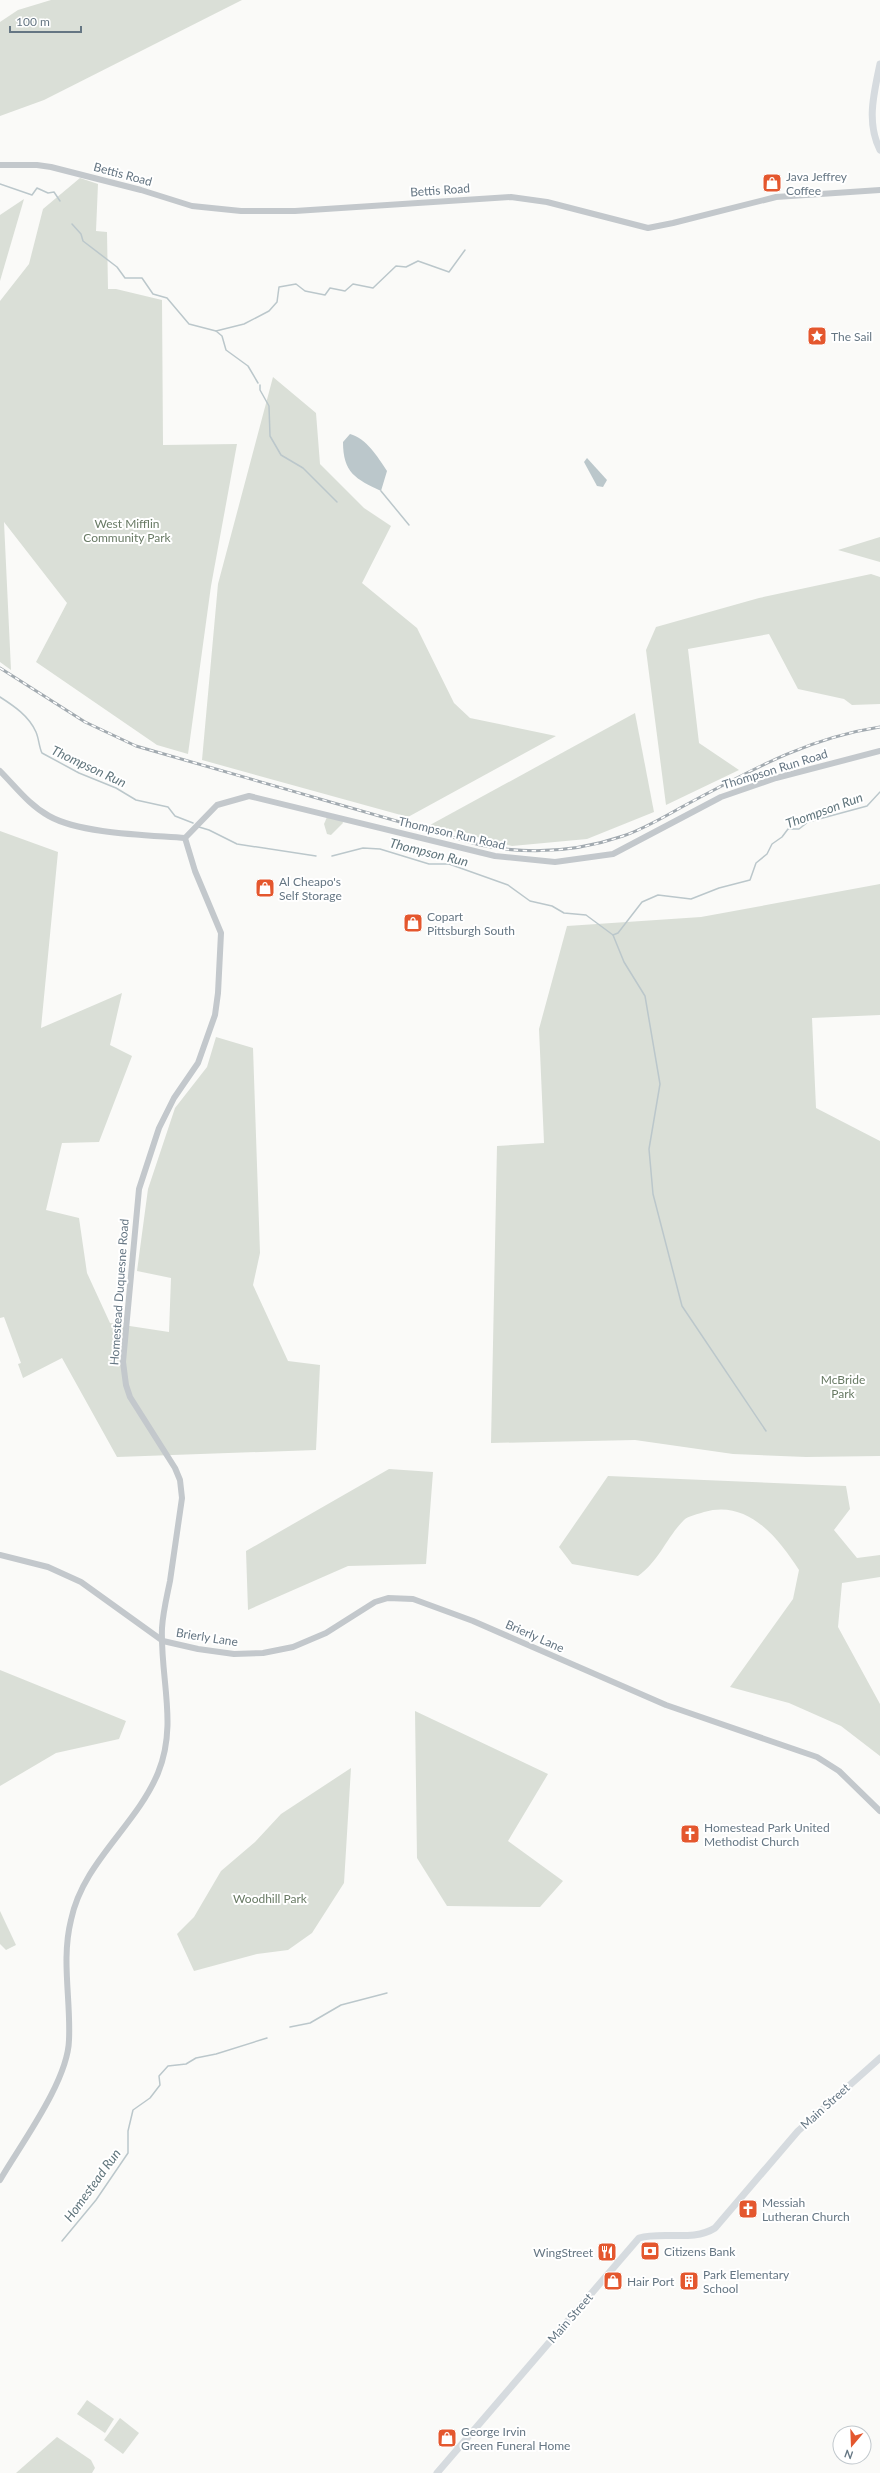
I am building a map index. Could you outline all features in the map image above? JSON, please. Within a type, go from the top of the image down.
[{"type":"main road","points":[[880,64],[872,112],[875,137],[880,150]]},
{"type":"main road","name":"Main Street","points":[[437,2473],[639,2238],[648,2235],[702,2234],[715,2228],[798,2131],[880,2058]]},
{"type":"street","name":"Bettis Road","points":[[0,165],[51,167],[141,190],[192,206],[211,209],[295,211],[511,197],[547,202],[648,228],[776,197],[880,190]]},
{"type":"street","name":"Thompson Run Road","points":[[185,838],[217,805],[249,796],[495,856],[555,862],[613,854],[721,797],[776,778],[880,750]]},
{"type":"street","points":[[0,771],[25,799],[50,817],[87,828],[185,838]]},
{"type":"street","name":"Homestead Duquesne Road","points":[[0,2180],[58,2081],[66,2057],[70,2041],[66,1947],[71,1918],[78,1898],[90,1874],[136,1811],[158,1774],[166,1748],[169,1721],[162,1628],[182,1498],[180,1480],[130,1397],[126,1385],[123,1362],[139,1189],[159,1128],[174,1098],[198,1063],[215,1014],[218,993],[221,934],[195,871],[185,838]]},
{"type":"street","points":[[0,1555],[48,1567],[80,1582],[163,1641]]},
{"type":"street","name":"Brierly Lane","points":[[163,1641],[198,1649],[234,1654],[263,1653],[293,1647],[326,1633],[375,1602],[388,1598],[413,1599],[473,1621],[666,1705],[817,1757],[840,1771],[880,1811]]},
{"type":"green space","points":[[51,0],[242,0],[44,100],[0,116],[0,22],[18,10]]},
{"type":"green space","name":"West Mifflin Community Park","points":[[80,178],[98,184],[96,231],[107,232],[108,289],[116,289],[162,300],[163,445],[237,444],[211,586],[188,754],[157,745],[36,662],[67,603],[4,522],[11,670],[0,662],[0,301],[29,264],[43,209]]},
{"type":"green space","points":[[24,199],[0,281],[0,215]]},
{"type":"green space","points":[[273,377],[316,413],[320,464],[364,508],[391,526],[362,583],[417,628],[454,703],[470,718],[556,736],[408,817],[202,760],[218,584]]},
{"type":"green space","points":[[880,537],[880,562],[838,550]]},
{"type":"green space","points":[[871,574],[880,577],[880,704],[852,705],[844,699],[798,689],[769,634],[688,649],[699,743],[739,770],[666,805],[646,650],[656,627],[759,598]]},
{"type":"green space","points":[[635,713],[654,812],[587,839],[512,846],[430,825]]},
{"type":"green space","points":[[327,817],[342,820],[343,823],[331,835],[327,834],[324,824]]},
{"type":"green space","points":[[0,831],[58,852],[41,1028],[122,993],[110,1045],[132,1056],[99,1142],[62,1143],[46,1210],[79,1218],[87,1273],[110,1323],[169,1332],[171,1278],[137,1271],[148,1189],[175,1108],[207,1067],[216,1037],[253,1048],[260,1253],[253,1285],[288,1361],[320,1365],[316,1450],[117,1457],[62,1358],[23,1378],[18,1364],[21,1363],[4,1317],[0,1318]]},
{"type":"green space","name":"McBride Park","points":[[880,884],[880,1015],[812,1018],[816,1108],[880,1141],[880,1456],[806,1457],[733,1454],[635,1440],[491,1443],[497,1146],[544,1143],[539,1029],[567,926],[701,917]]},
{"type":"green space","points":[[389,1469],[433,1472],[426,1564],[348,1566],[248,1610],[246,1551]]},
{"type":"green space","points":[[608,1476],[846,1486],[850,1509],[834,1530],[857,1558],[880,1555],[880,1577],[842,1583],[838,1627],[880,1704],[880,1756],[841,1726],[789,1703],[730,1687],[793,1599],[799,1570],[771,1534],[748,1516],[734,1511],[720,1509],[691,1516],[684,1520],[672,1534],[652,1563],[638,1576],[572,1564],[559,1547]]},
{"type":"green space","points":[[0,1670],[126,1721],[119,1739],[56,1753],[0,1786]]},
{"type":"green space","points":[[415,1711],[548,1774],[508,1841],[563,1881],[540,1907],[447,1906],[417,1858]]},
{"type":"green space","name":"Woodhill Park","points":[[351,1768],[344,1883],[312,1933],[288,1950],[257,1954],[194,1971],[177,1934],[194,1917],[221,1871],[255,1842],[281,1814]]},
{"type":"green space","points":[[0,1911],[16,1945],[6,1950],[0,1944]]},
{"type":"green space","points":[[87,2400],[114,2419],[105,2433],[77,2414]]},
{"type":"green space","points":[[120,2418],[139,2433],[123,2454],[104,2440]]},
{"type":"green space","points":[[57,2437],[91,2460],[95,2468],[92,2473],[16,2473]]},
{"type":"shaded area","points":[[350,434],[356,436],[376,454],[387,471],[381,491],[365,483],[348,468],[345,461],[343,442]]},
{"type":"shaded area","points":[[587,458],[607,480],[603,487],[597,486],[584,462]]},
{"type":"waterway","points":[[0,184],[32,195],[37,188],[48,193],[54,192],[60,201]]},
{"type":"waterway","points":[[72,224],[81,234],[83,241],[117,267],[125,278],[142,278],[153,294],[167,298],[189,324],[216,331],[244,324],[269,311],[277,302],[279,287],[296,284],[305,291],[325,295],[330,288],[345,291],[353,284],[373,288],[396,266],[406,267],[418,261],[449,272],[465,250]]},
{"type":"waterway","points":[[216,331],[222,336],[226,350],[248,366],[258,383]]},
{"type":"waterway","points":[[260,385],[260,390],[269,406],[270,436],[281,455],[303,468],[337,502]]},
{"type":"waterway","points":[[381,491],[409,525]]},
{"type":"waterway","name":"Thompson Run","points":[[0,697],[16,708],[33,726],[38,737],[42,753],[79,773],[116,788],[136,800],[168,807],[175,816],[193,823]]},
{"type":"waterway","name":"Thompson Run","points":[[332,856],[363,848],[380,849],[429,864],[449,864],[508,885],[530,901],[552,906],[564,913],[586,915],[613,935],[618,933],[642,902],[658,895],[691,899],[719,888],[750,880],[756,863],[767,854],[772,844],[782,837],[788,829],[799,829],[808,822],[867,806],[880,792]]},
{"type":"waterway","name":"Thompson Run","points":[[199,827],[209,830],[237,844],[316,856]]},
{"type":"waterway","points":[[613,935],[624,962],[645,996],[660,1084],[649,1149],[653,1194],[682,1306],[766,1431]]},
{"type":"waterway","name":"Homestead Run","points":[[290,2027],[310,2023],[341,2005],[387,1993]]},
{"type":"waterway","name":"Homestead Run","points":[[62,2241],[96,2200],[128,2153],[128,2131],[133,2110],[150,2098],[160,2085],[159,2076],[168,2066],[186,2064],[196,2058],[216,2054],[267,2038]]},
{"type":"railway","points":[[0,668],[85,722],[136,746],[480,845],[516,850],[534,851],[570,849],[588,846],[632,833],[650,825],[738,777],[783,756],[830,739],[854,732],[880,727]]},
{"type":"place","name":"Java Jeffrey Coffee","points":[[772,183]]},
{"type":"place","name":"The Sail","points":[[817,336]]},
{"type":"place","name":"Al Cheapo's Self Storage","points":[[265,888]]},
{"type":"place","name":"Copart Pittsburgh South","points":[[413,923]]},
{"type":"place","name":"Homestead Park United Methodist Church","points":[[690,1834]]},
{"type":"place","name":"Messiah Lutheran Church","points":[[748,2209]]},
{"type":"place","name":"Citizens Bank","points":[[650,2251]]},
{"type":"place","name":"WingStreet","points":[[607,2252]]},
{"type":"place","name":"Hair Port","points":[[613,2281]]},
{"type":"place","name":"Park Elementary School","points":[[689,2281]]},
{"type":"place","name":"George Irvin Green Funeral Home","points":[[447,2438]]}]
